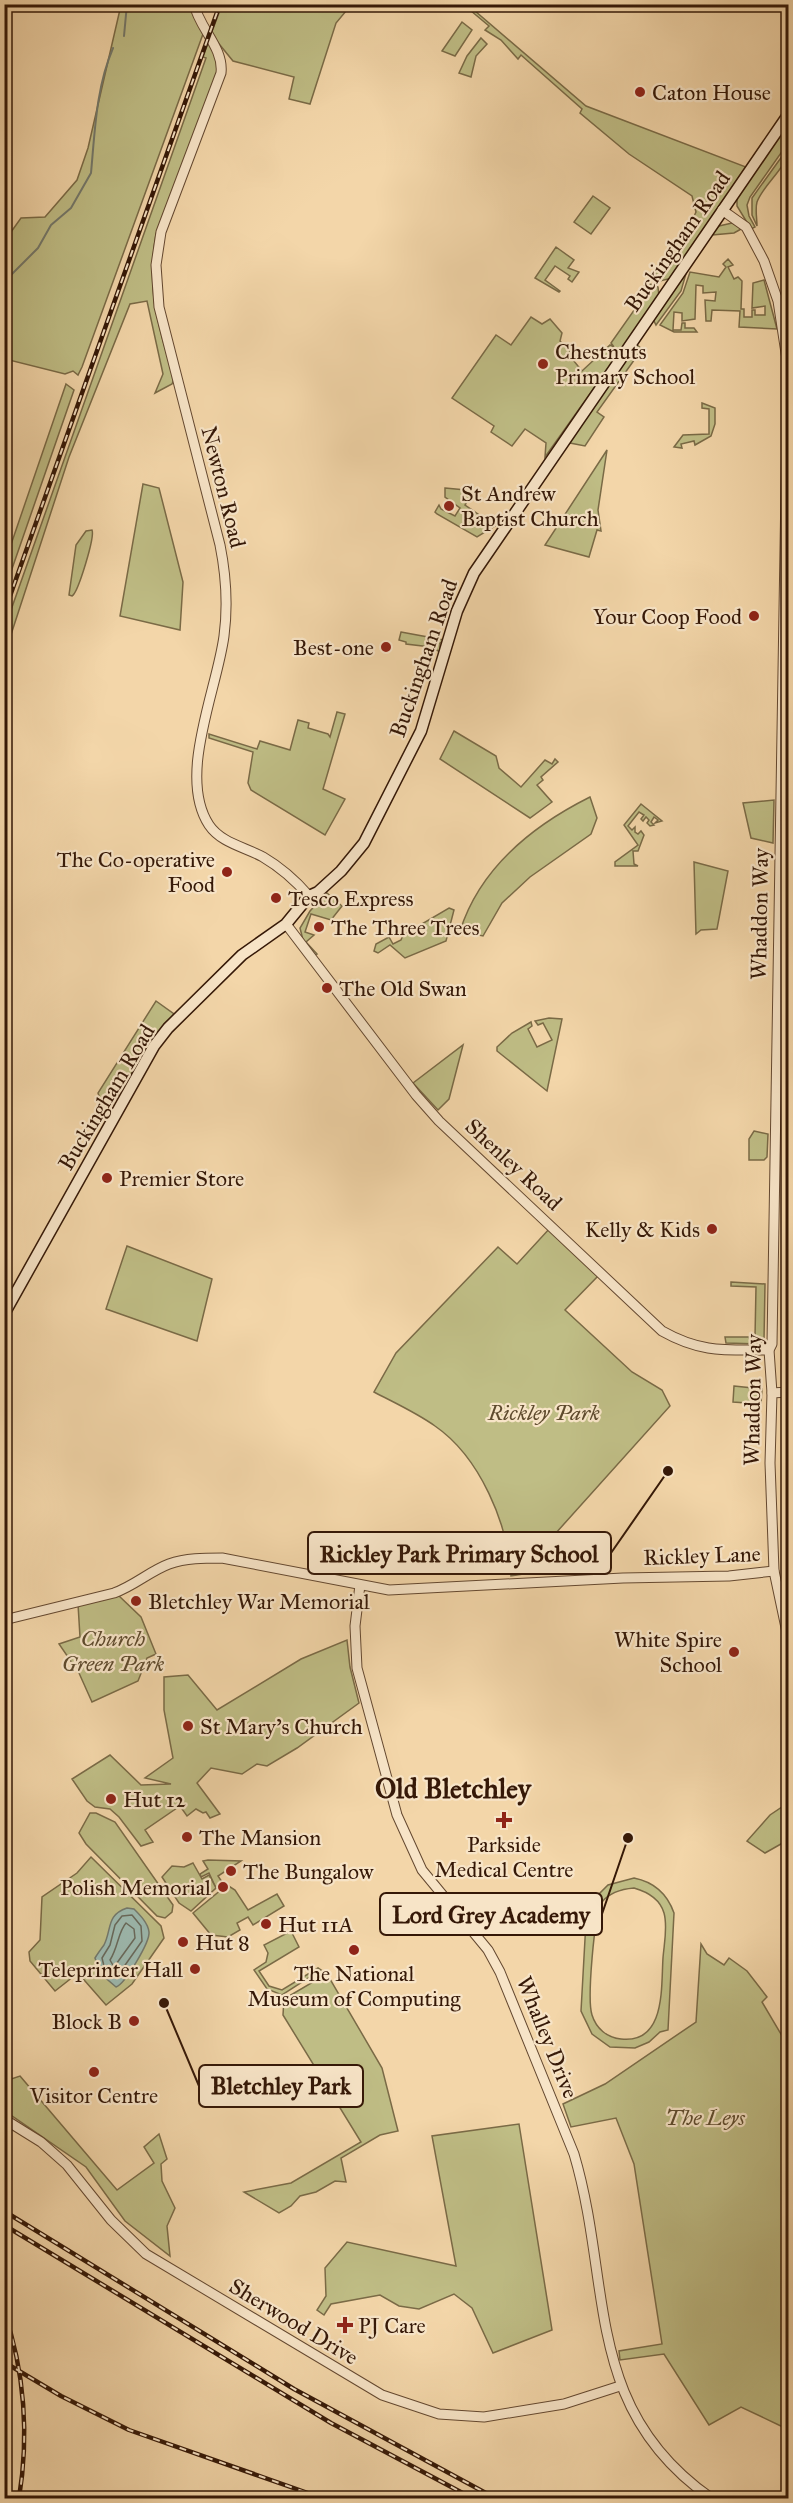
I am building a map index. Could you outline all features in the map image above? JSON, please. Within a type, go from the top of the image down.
[{"type":"main road","name":"Buckingham Road","points":[[4,1314],[154,1046],[168,1028],[242,955],[286,924],[309,896],[318,892],[341,871],[373,829],[421,731],[465,590],[486,551],[789,115]]},
{"type":"street","name":"Newton Road","points":[[194,4],[198,19],[220,58],[221,73],[167,215],[158,244],[156,265],[159,307],[220,545],[226,581],[224,639],[198,757],[199,796],[205,817],[219,836],[266,858],[309,896]]},
{"type":"street","name":"Whaddon Way","points":[[722,210],[746,227],[770,275],[784,328],[788,366],[782,597],[786,644],[776,1167],[772,1344],[769,1350],[772,1393],[770,1463],[774,1571],[789,1637]]},
{"type":"street","name":"Shenley Road","points":[[286,924],[408,1085],[439,1121],[662,1331],[686,1344],[704,1349],[769,1350]]},
{"type":"street","points":[[772,1393],[789,1392]]},
{"type":"street","name":"Rickley Lane","points":[[4,1620],[114,1593],[130,1587],[168,1564],[186,1560],[222,1558],[360,1585],[415,1590],[543,1581],[729,1576],[774,1571]]},
{"type":"street","name":"Whalley Drive","points":[[360,1585],[355,1626],[357,1668],[397,1815],[422,1870],[488,1950],[500,1972],[574,2154],[583,2182],[611,2355],[620,2386],[652,2442],[669,2462],[711,2499]]},
{"type":"street","name":"Sherwood Drive","points":[[4,2120],[41,2142],[67,2165],[111,2220],[146,2254],[382,2396],[439,2414],[483,2417],[564,2404],[620,2386]]},
{"type":"green space","points":[[121,5],[190,5],[203,34],[82,367],[78,375],[73,371],[65,374],[5,359],[4,259],[10,254],[6,239],[21,218],[45,217],[77,180],[88,148]]},
{"type":"green space","points":[[222,5],[351,5],[336,23],[310,104],[289,99],[294,77],[233,61],[211,34]]},
{"type":"green space","points":[[464,5],[468,5],[586,106],[746,167],[672,278],[660,281],[655,273],[689,227],[696,212],[692,196],[629,154],[580,113],[582,109],[521,55],[518,59],[501,40],[485,30],[489,26]]},
{"type":"green space","points":[[462,22],[472,30],[455,56],[442,51]]},
{"type":"green space","points":[[481,38],[487,44],[476,56],[471,77],[459,73],[467,56]]},
{"type":"green space","points":[[208,43],[216,56],[218,70],[156,234],[153,255],[155,308],[174,379],[172,384],[155,393],[163,374],[147,301],[130,304],[69,457],[5,653],[5,627],[206,58],[203,57]]},
{"type":"green space","points":[[788,121],[788,143],[750,197],[747,205],[749,216],[755,227],[751,229],[737,206],[737,196]]},
{"type":"green space","points":[[788,148],[785,162],[757,202],[757,226],[752,215],[752,198]]},
{"type":"green space","points":[[593,196],[610,208],[591,234],[574,222]]},
{"type":"green space","points":[[732,223],[743,228],[734,233],[712,235],[687,270],[681,291],[656,325],[653,319],[712,232],[719,226]]},
{"type":"green space","points":[[556,247],[574,260],[568,268],[579,272],[572,282],[568,279],[570,276],[555,266],[545,280],[559,292],[535,278]]},
{"type":"green space","points":[[728,259],[733,265],[728,267],[734,279],[738,277],[742,281],[741,309],[744,309],[744,317],[752,317],[752,310],[755,310],[755,315],[765,315],[765,306],[752,308],[753,283],[764,280],[777,329],[739,327],[740,311],[712,310],[711,321],[706,321],[705,300],[715,301],[716,292],[703,293],[703,286],[696,285],[695,319],[682,321],[682,313],[674,312],[673,330],[681,330],[682,323],[685,323],[685,328],[694,328],[697,332],[674,332],[660,325],[683,293],[690,272],[719,277],[726,267],[723,264]]},
{"type":"green space","points":[[648,283],[658,287],[659,297],[545,457],[546,443],[525,429],[512,446],[491,432],[494,426],[452,398],[496,335],[511,345],[531,317],[542,324],[550,319],[562,333],[560,341],[576,358],[573,360],[582,371],[610,345],[614,347],[611,343],[635,309],[630,305],[634,297],[639,299],[644,292],[640,289]]},
{"type":"green space","points":[[635,343],[642,349],[597,412],[604,417],[585,446],[570,443],[567,440]]},
{"type":"green space","points":[[66,384],[74,390],[5,589],[5,562]]},
{"type":"green space","points":[[702,403],[715,408],[715,424],[711,436],[695,445],[694,441],[681,444],[682,448],[674,447],[683,435],[709,434],[709,409],[702,408]]},
{"type":"green space","points":[[607,450],[598,510],[601,531],[597,530],[589,557],[545,545]]},
{"type":"green space","points":[[143,484],[159,488],[183,582],[180,630],[120,616]]},
{"type":"green space","points":[[445,488],[466,490],[472,494],[465,505],[495,526],[477,537],[437,514],[435,512],[439,505],[441,509],[455,516],[460,508],[445,497]]},
{"type":"green space","points":[[92,530],[85,564],[72,596],[69,595],[76,545],[86,531]]},
{"type":"green space","points":[[401,632],[444,640],[440,643],[440,652],[431,647],[406,644],[399,640]]},
{"type":"green space","points":[[337,712],[345,714],[323,789],[345,799],[325,835],[251,790],[248,783],[253,752],[209,738],[209,734],[257,749],[260,741],[290,750],[298,720],[309,723],[308,728],[328,734],[330,737]]},
{"type":"green space","points":[[454,731],[496,756],[499,768],[521,787],[545,760],[552,764],[555,759],[558,762],[541,777],[543,780],[537,785],[552,802],[530,818],[440,759]]},
{"type":"green space","points":[[590,797],[597,818],[591,834],[530,877],[502,903],[483,936],[460,931],[469,908],[481,888],[511,851],[548,821]]},
{"type":"green space","points":[[774,800],[773,843],[751,838],[743,803]]},
{"type":"green space","points":[[641,804],[662,821],[655,823],[658,820],[654,817],[651,822],[654,825],[650,826],[647,823],[649,820],[646,817],[643,821],[641,819],[644,815],[639,812],[628,826],[632,830],[635,827],[635,832],[638,834],[641,831],[644,835],[638,851],[633,851],[634,864],[638,866],[615,866],[615,862],[638,845],[624,825]]},
{"type":"green space","points":[[694,862],[728,871],[717,929],[701,930],[696,934]]},
{"type":"green space","points":[[327,893],[342,906],[331,920],[311,914],[305,932],[314,935],[306,942],[317,954],[315,955],[303,940],[300,928],[310,911]]},
{"type":"green space","points":[[449,908],[454,910],[446,941],[405,958],[390,945],[378,953],[374,951],[376,944],[389,937],[393,944],[401,940],[403,935]]},
{"type":"green space","points":[[156,1001],[174,1014],[150,1043],[113,1104],[108,1105],[101,1101],[98,1093]]},
{"type":"green space","points":[[549,1018],[562,1019],[547,1091],[497,1051],[497,1047],[512,1033],[531,1022],[532,1026],[528,1029],[537,1047],[552,1040],[543,1023],[538,1025],[535,1021]]},
{"type":"green space","points":[[463,1045],[449,1099],[438,1110],[413,1083]]},
{"type":"green space","points":[[754,1131],[768,1134],[767,1157],[764,1160],[749,1160],[749,1139]]},
{"type":"green space","name":"Rickley Park","points":[[550,1228],[599,1275],[565,1310],[632,1372],[662,1390],[670,1406],[555,1534],[556,1569],[511,1576],[509,1556],[498,1514],[478,1473],[465,1455],[435,1426],[374,1392],[396,1353],[498,1247],[517,1264]]},
{"type":"green space","points":[[127,1246],[212,1279],[197,1341],[106,1309]]},
{"type":"green space","points":[[731,1282],[765,1284],[764,1340],[760,1344],[726,1343],[725,1337],[755,1337],[756,1287],[731,1286]]},
{"type":"green space","points":[[734,1386],[762,1389],[761,1404],[733,1402]]},
{"type":"green space","name":"Church Green Park","points":[[118,1595],[141,1617],[156,1654],[147,1658],[138,1681],[92,1702],[79,1673],[59,1644],[80,1637],[78,1604]]},
{"type":"green space","points":[[347,1640],[350,1667],[359,1703],[297,1748],[267,1766],[257,1764],[242,1774],[211,1768],[197,1783],[220,1814],[210,1818],[206,1812],[203,1813],[196,1809],[187,1816],[180,1806],[145,1830],[153,1842],[141,1846],[119,1817],[110,1809],[95,1807],[87,1801],[72,1779],[110,1755],[141,1785],[171,1784],[145,1778],[173,1758],[164,1710],[164,1677],[188,1675],[217,1710],[301,1659]]},
{"type":"green space","points":[[788,1803],[788,1840],[765,1853],[747,1841],[770,1815]]},
{"type":"green space","points":[[90,1813],[96,1813],[115,1822],[173,1905],[172,1912],[165,1918],[157,1916],[86,1844],[79,1833]]},
{"type":"green space","points":[[91,1857],[161,1926],[164,1938],[132,1984],[106,2005],[78,1973],[55,1991],[30,1961],[29,1952],[40,1940],[42,1897],[77,1873]]},
{"type":"green space","points":[[203,1861],[241,1861],[218,1876],[222,1882],[216,1888],[209,1873],[201,1877],[200,1874],[208,1869]]},
{"type":"green space","points":[[193,1863],[202,1879],[209,1875],[216,1888],[191,1911],[179,1903],[162,1877],[172,1866],[184,1867]]},
{"type":"green space","points":[[634,1878],[648,1882],[664,1894],[674,1913],[668,2030],[660,2032],[649,2042],[635,2048],[610,2047],[592,2034],[581,2011],[586,1921],[591,1902],[608,1885]],"holes":[[[634,1888],[649,1894],[656,1900],[665,1918],[661,1998],[654,2023],[646,2033],[636,2038],[621,2039],[603,2032],[592,2015],[590,1993],[594,1939],[602,1902],[616,1892]]]},
{"type":"green space","points":[[227,1885],[235,1890],[248,1910],[277,1894],[284,1906],[253,1925],[248,1917],[237,1923],[240,1930],[228,1937],[211,1935],[193,1913]]},
{"type":"green space","points":[[291,1931],[299,1947],[259,1971],[269,1986],[282,1990],[318,1968],[321,1970],[282,1995],[267,1989],[254,1970],[266,1962],[268,1953],[264,1945]]},
{"type":"green space","name":"The Leys","points":[[701,1944],[707,1954],[724,1965],[729,1958],[747,1971],[767,1997],[762,2002],[788,2046],[788,2422],[783,2427],[741,2407],[709,2425],[664,2354],[620,2360],[619,2351],[662,2344],[634,2164],[616,2118],[571,2127],[563,2104],[605,2084],[696,2022]]},
{"type":"green space","points":[[323,1976],[330,1979],[382,2068],[398,2131],[380,2135],[341,2158],[346,2182],[335,2181],[316,2192],[300,2196],[291,2206],[279,2213],[244,2192],[291,2183],[361,2142],[283,2015],[284,1999]]},
{"type":"green space","points":[[20,2076],[117,2190],[154,2163],[144,2147],[159,2134],[167,2159],[161,2164],[162,2181],[175,2208],[167,2226],[170,2256],[125,2221],[86,2167],[5,2111],[5,2081]]},
{"type":"green space","points":[[519,2124],[552,2330],[493,2353],[472,2308],[454,2294],[419,2309],[399,2306],[380,2295],[331,2304],[324,2315],[317,2310],[326,2296],[325,2268],[347,2242],[456,2266],[432,2136]]},
{"type":"water","points":[[127,1908],[134,1909],[139,1914],[149,1932],[146,1944],[136,1962],[125,1979],[116,1987],[101,1974],[95,1958],[104,1945],[116,1914]]},
{"type":"waterway","points":[[124,36],[127,4]]},
{"type":"waterway","points":[[4,282],[38,248],[51,225],[71,208],[91,173],[100,94],[113,48]]},
{"type":"railway","points":[[4,613],[220,4]]},
{"type":"railway","points":[[4,2211],[294,2389],[495,2498]]},
{"type":"railway","points":[[4,2225],[331,2423],[472,2498]]},
{"type":"railway","points":[[4,2312],[17,2357],[23,2404],[24,2452],[19,2498]]},
{"type":"railway","points":[[4,2362],[61,2396],[129,2430],[322,2498]]},
{"type":"place","name":"Caton House","points":[[640,92]]},
{"type":"place","name":"Chestnuts Primary School","points":[[543,364]]},
{"type":"place","name":"St Andrew Baptist Church","points":[[449,506]]},
{"type":"place","name":"Your Coop Food","points":[[754,616]]},
{"type":"place","name":"Best-one","points":[[386,647]]},
{"type":"place","name":"The Co-operative Food","points":[[227,872]]},
{"type":"place","name":"Tesco Express","points":[[276,898]]},
{"type":"place","name":"The Three Trees","points":[[319,927]]},
{"type":"place","name":"The Old Swan","points":[[327,988]]},
{"type":"place","name":"Premier Store","points":[[107,1178]]},
{"type":"place","name":"Kelly & Kids","points":[[712,1229]]},
{"type":"place","name":"Rickley Park Primary School","points":[[668,1471]]},
{"type":"place","name":"Bletchley War Memorial","points":[[136,1601]]},
{"type":"place","name":"White Spire School","points":[[734,1652]]},
{"type":"place","name":"St Mary's Church","points":[[188,1726]]},
{"type":"place","name":"Hut 12","points":[[111,1799]]},
{"type":"place","name":"Parkside Medical Centre","points":[[504,1820]]},
{"type":"place","name":"The Mansion","points":[[187,1837]]},
{"type":"place","name":"Lord Grey Academy","points":[[628,1838]]},
{"type":"place","name":"The Bungalow","points":[[231,1871]]},
{"type":"place","name":"Polish Memorial","points":[[223,1887]]},
{"type":"place","name":"Hut 11A","points":[[266,1924]]},
{"type":"place","name":"Hut 8","points":[[183,1942]]},
{"type":"place","name":"The National Museum of Computing","points":[[354,1950]]},
{"type":"place","name":"Teleprinter Hall","points":[[195,1969]]},
{"type":"place","name":"Bletchley Park","points":[[164,2003]]},
{"type":"place","name":"Block B","points":[[134,2021]]},
{"type":"place","name":"Visitor Centre","points":[[94,2072]]},
{"type":"place","name":"PJ Care","points":[[345,2325]]},
{"type":"district","name":"Old Bletchley","points":[[453,1788]]}]
